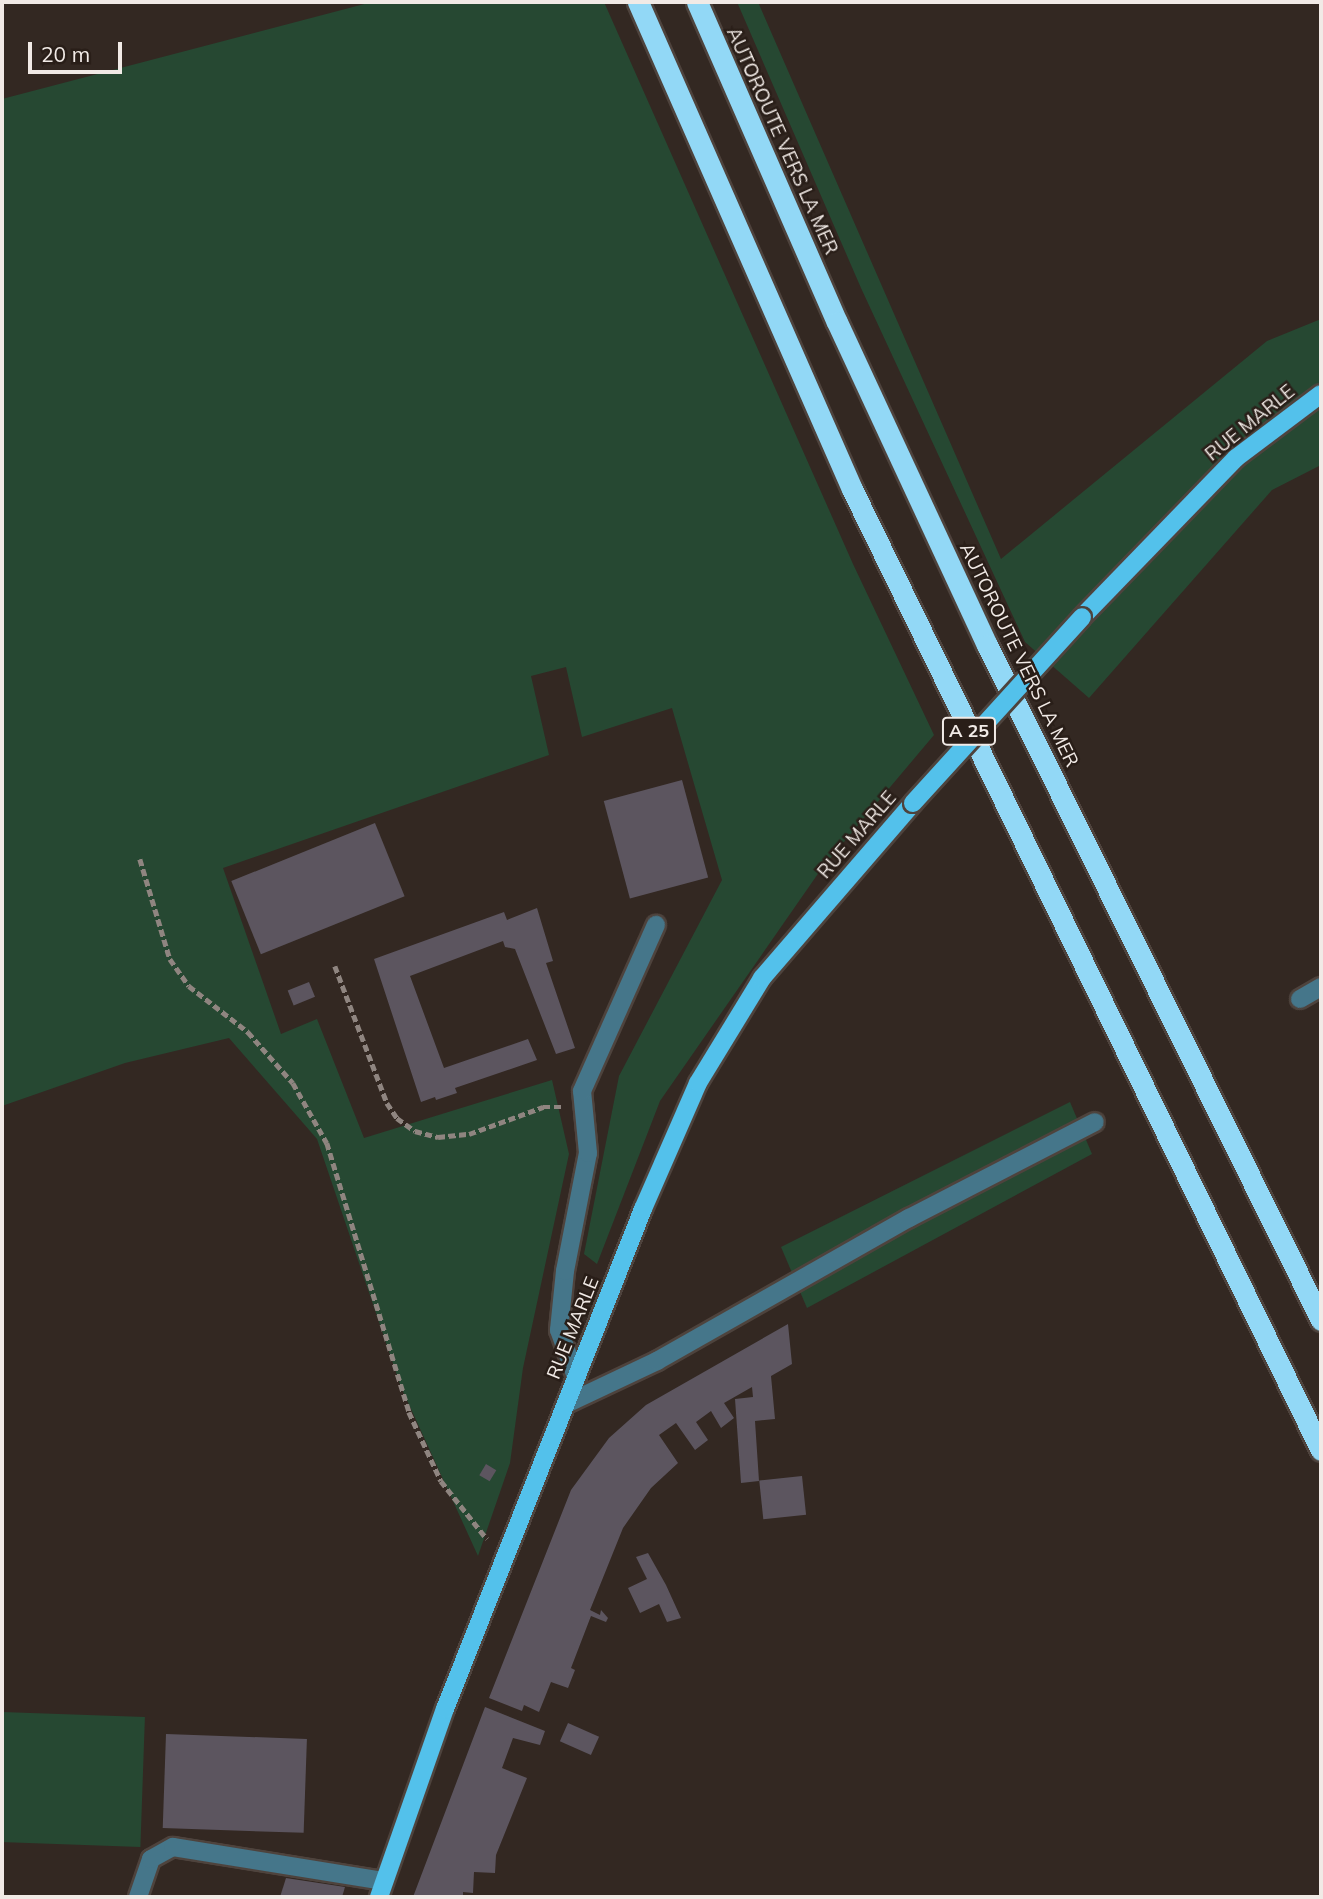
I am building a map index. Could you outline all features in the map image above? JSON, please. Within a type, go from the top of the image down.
[{"type":"highway","name":"A 25","points":[[638,2],[852,489],[1321,1450]]},
{"type":"highway","name":"AUTOROUTE VERS LA MER","points":[[697,2],[837,322],[987,645],[1321,1320]]},
{"type":"main road","name":"RUE MARLE","points":[[381,1889],[576,1377],[679,1121],[718,1046],[779,957],[913,803],[1082,617],[1237,458],[1321,394]]},
{"type":"street","points":[[576,1377],[559,1329],[565,1272],[588,1153],[582,1091],[656,925]]},
{"type":"street","points":[[1300,999],[1321,987]]},
{"type":"street","name":"RUE MARLE","points":[[566,1404],[657,1361],[909,1218],[1095,1122]]},
{"type":"street","points":[[138,1897],[151,1859],[173,1847],[381,1889]]},
{"type":"path","points":[[140,859],[170,959],[189,986],[248,1032],[293,1083],[327,1143],[409,1412],[440,1482],[472,1525],[506,1556]]},
{"type":"path","points":[[335,966],[387,1103],[397,1118],[415,1130],[438,1137],[469,1134],[543,1107],[584,1110]]},
{"type":"green space","points":[[372,2],[604,2],[853,564],[934,735],[822,868],[660,1101],[597,1264],[584,1254],[619,1076],[722,880],[672,708],[582,737],[566,667],[531,676],[549,755],[223,868],[281,1034],[317,1019],[364,1138],[552,1080],[569,1154],[523,1368],[510,1463],[478,1556],[401,1387],[317,1139],[229,1038],[125,1063],[2,1106],[2,99]]},
{"type":"green space","points":[[737,2],[758,2],[1001,559],[1267,341],[1321,319],[1321,465],[1272,490],[1089,698],[1025,642],[861,288]]},
{"type":"green space","points":[[1070,1102],[1092,1154],[807,1308],[781,1247]]},
{"type":"green space","points":[[2,1712],[145,1717],[140,1847],[2,1842]]},
{"type":"building","points":[[682,780],[708,878],[630,899],[604,801]]},
{"type":"building","points":[[375,823],[405,896],[261,954],[231,881]]},
{"type":"building","points":[[537,908],[553,961],[546,963],[575,1048],[556,1054],[515,949],[505,947],[503,941],[410,976],[444,1068],[528,1039],[537,1060],[455,1088],[457,1093],[421,1102],[374,959],[504,912],[507,920]]},
{"type":"building","points":[[309,982],[315,997],[294,1005],[288,991]]},
{"type":"building","points":[[788,1324],[792,1364],[771,1376],[775,1419],[755,1421],[759,1481],[741,1483],[735,1399],[753,1397],[752,1387],[724,1403],[734,1418],[721,1428],[711,1411],[696,1422],[708,1440],[695,1450],[676,1423],[659,1435],[678,1463],[651,1488],[623,1528],[590,1610],[600,1615],[601,1610],[608,1618],[606,1622],[591,1616],[571,1668],[575,1670],[568,1688],[551,1682],[539,1712],[524,1705],[522,1711],[489,1698],[571,1490],[609,1438],[646,1405]]},
{"type":"building","points":[[486,1464],[496,1470],[490,1481],[479,1475]]},
{"type":"building","points":[[802,1476],[806,1515],[763,1519],[759,1480]]},
{"type":"building","points":[[648,1553],[681,1618],[667,1622],[659,1604],[640,1613],[628,1588],[647,1579],[636,1557]]},
{"type":"building","points":[[485,1707],[545,1731],[540,1745],[513,1738],[502,1768],[527,1778],[496,1855],[495,1873],[474,1872],[473,1893],[463,1892],[463,1897],[413,1897]]},
{"type":"building","points":[[568,1723],[599,1737],[591,1755],[560,1741]]},
{"type":"building","points":[[166,1734],[307,1739],[304,1833],[163,1828]]},
{"type":"building","points":[[286,1878],[345,1887],[342,1897],[280,1897]]}]
